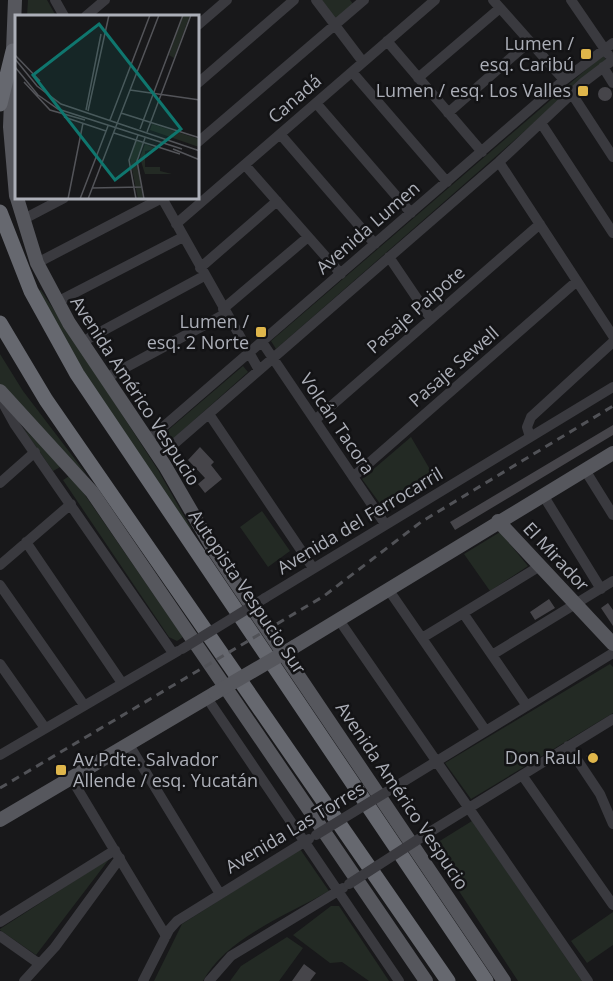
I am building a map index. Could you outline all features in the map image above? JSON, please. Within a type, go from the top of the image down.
[{"type":"highway","points":[[0,104],[13,51]]},
{"type":"highway","name":"Autopista Vespucio Sur","points":[[0,212],[35,298],[82,382],[486,981]]},
{"type":"highway","points":[[0,323],[52,408],[447,981]]},
{"type":"main road","name":"Avenida Américo Vespucio","points":[[15,0],[10,127],[15,176]]},
{"type":"main road","name":"Avenida Américo Vespucio","points":[[18,200],[37,263],[57,302],[159,457],[215,552],[504,981]]},
{"type":"main road","points":[[0,391],[75,471],[107,513],[426,981]]},
{"type":"main road","points":[[0,820],[294,647],[613,453]]},
{"type":"main road","name":"El Mirador","points":[[498,521],[613,644]]},
{"type":"street","points":[[56,0],[64,15]]},
{"type":"street","points":[[87,15],[105,0]]},
{"type":"street","points":[[200,23],[227,0]]},
{"type":"street","points":[[200,81],[294,0]]},
{"type":"street","points":[[316,0],[363,62]]},
{"type":"street","points":[[200,140],[364,0]]},
{"type":"street","name":"Canadá","points":[[176,224],[435,0]]},
{"type":"street","points":[[571,0],[609,46],[609,63],[613,83]]},
{"type":"street","points":[[418,78],[496,4],[564,80]]},
{"type":"street","points":[[387,41],[482,152]]},
{"type":"street","points":[[448,113],[530,42]]},
{"type":"street","name":"Avenida Lumen","points":[[148,440],[564,80],[609,46]]},
{"type":"street","name":"Avenida Lumen","points":[[159,457],[499,162],[609,63]]},
{"type":"street","points":[[352,72],[447,182]]},
{"type":"street","points":[[572,94],[613,157]]},
{"type":"street","points":[[316,103],[411,213]]},
{"type":"street","points":[[541,123],[613,233]]},
{"type":"street","points":[[280,134],[375,244]]},
{"type":"street","points":[[499,162],[613,336]]},
{"type":"street","points":[[245,165],[341,274]]},
{"type":"street","points":[[22,220],[60,200]]},
{"type":"street","points":[[37,263],[158,200]]},
{"type":"street","points":[[163,200],[224,312],[259,370]]},
{"type":"street","points":[[82,342],[202,272],[276,201]]},
{"type":"street","name":"Pasaje Paipote","points":[[315,420],[540,224]]},
{"type":"street","points":[[57,302],[183,237]]},
{"type":"street","points":[[106,378],[224,312],[308,237]]},
{"type":"street","points":[[389,257],[431,319]]},
{"type":"street","name":"Pasaje Sewell","points":[[353,477],[577,281]]},
{"type":"street","name":"Volcán Tacora","points":[[262,342],[385,524]]},
{"type":"street","points":[[530,437],[528,427],[531,417],[613,342]]},
{"type":"street","name":"Avenida del Ferrocarril","points":[[2,750],[45,729],[177,651],[613,387]]},
{"type":"street","points":[[0,398],[71,504],[177,651]]},
{"type":"street","points":[[209,414],[313,568]]},
{"type":"street","points":[[0,483],[35,452]]},
{"type":"street","points":[[585,470],[613,515]]},
{"type":"street","points":[[60,485],[63,473],[75,471]]},
{"type":"street","points":[[543,495],[601,589]]},
{"type":"street","points":[[0,565],[71,504]]},
{"type":"street","points":[[26,542],[122,683]]},
{"type":"street","points":[[422,638],[540,567]]},
{"type":"street","points":[[492,655],[613,581]]},
{"type":"street","points":[[0,585],[84,705]]},
{"type":"street","points":[[388,589],[486,731]]},
{"type":"street","points":[[463,613],[527,706]]},
{"type":"street","points":[[339,620],[588,981]]},
{"type":"street","name":"Avenida Las Torres","points":[[143,981],[166,936],[177,921],[613,653]]},
{"type":"street","points":[[0,664],[45,729]]},
{"type":"street","points":[[211,695],[305,842],[399,981]]},
{"type":"street","points":[[209,981],[231,956],[613,719]]},
{"type":"street","points":[[128,743],[220,894]]},
{"type":"street","points":[[568,747],[595,786],[612,820]]},
{"type":"street","points":[[522,775],[613,904]]},
{"type":"street","points":[[71,778],[166,936]]},
{"type":"street","points":[[0,922],[117,854]]},
{"type":"street","points":[[24,981],[55,947],[117,854]]},
{"type":"street","points":[[0,936],[38,963]]},
{"type":"shaded area","points":[[28,0],[47,0],[55,15],[27,15]]},
{"type":"shaded area","points":[[320,0],[350,0],[354,5],[335,20]]},
{"type":"shaded area","points":[[603,55],[606,60],[276,349],[271,341]]},
{"type":"shaded area","points":[[41,290],[158,470],[191,528],[189,531],[107,413],[38,291]]},
{"type":"shaded area","points":[[0,354],[23,391],[87,475],[27,417],[0,384]]},
{"type":"shaded area","points":[[243,366],[248,372],[165,446],[160,437]]},
{"type":"shaded area","points":[[23,428],[62,466],[53,471]]},
{"type":"shaded area","points":[[411,437],[435,478],[384,509],[362,479]]},
{"type":"shaded area","points":[[71,475],[183,637],[177,641],[169,637],[63,480]]},
{"type":"shaded area","points":[[262,511],[290,551],[268,567],[240,527]]},
{"type":"shaded area","points":[[500,532],[528,566],[490,591],[464,554]]},
{"type":"shaded area","points":[[610,664],[613,667],[613,713],[471,799],[445,763]]},
{"type":"shaded area","points":[[472,821],[582,981],[518,981],[430,847]]},
{"type":"shaded area","points":[[300,849],[329,891],[242,940],[226,952],[203,981],[154,981],[182,924]]},
{"type":"shaded area","points":[[110,858],[36,955],[0,930],[0,929]]},
{"type":"shaded area","points":[[331,906],[339,906],[389,981],[369,981],[342,962],[330,963],[293,935]]},
{"type":"shaded area","points":[[613,912],[613,945],[587,963],[571,941]]},
{"type":"shaded area","points":[[287,937],[303,948],[279,981],[230,981],[241,966]]},
{"type":"building","points":[[605,87],[610,89],[612,94],[610,99],[605,101],[600,99],[598,94],[600,89]]},
{"type":"building","points":[[613,425],[613,435],[455,530],[450,522]]},
{"type":"building","points":[[200,447],[214,462],[211,465],[222,479],[205,493],[198,484],[205,478],[188,460]]},
{"type":"building","points":[[549,599],[555,608],[535,620],[530,612]]},
{"type":"building","points":[[608,603],[613,610],[613,626],[601,608]]},
{"type":"building","name":"Don Raul","points":[[593,750],[600,760],[593,765],[586,756]]},
{"type":"building","points":[[304,964],[316,973],[310,981],[292,981]]},
{"type":"railway","points":[[0,788],[324,596],[421,522],[613,406]]},
{"type":"place","name":"Lumen / esq. Caribú","points":[[586,54]]},
{"type":"place","name":"Lumen / esq. Los Valles","points":[[583,91]]},
{"type":"place","name":"Lumen / esq. 2 Norte","points":[[261,332]]},
{"type":"place","name":"Don Raul","points":[[593,758]]},
{"type":"place","name":"Av.Pdte. Salvador Allende / esq. Yucatán","points":[[61,770]]}]
